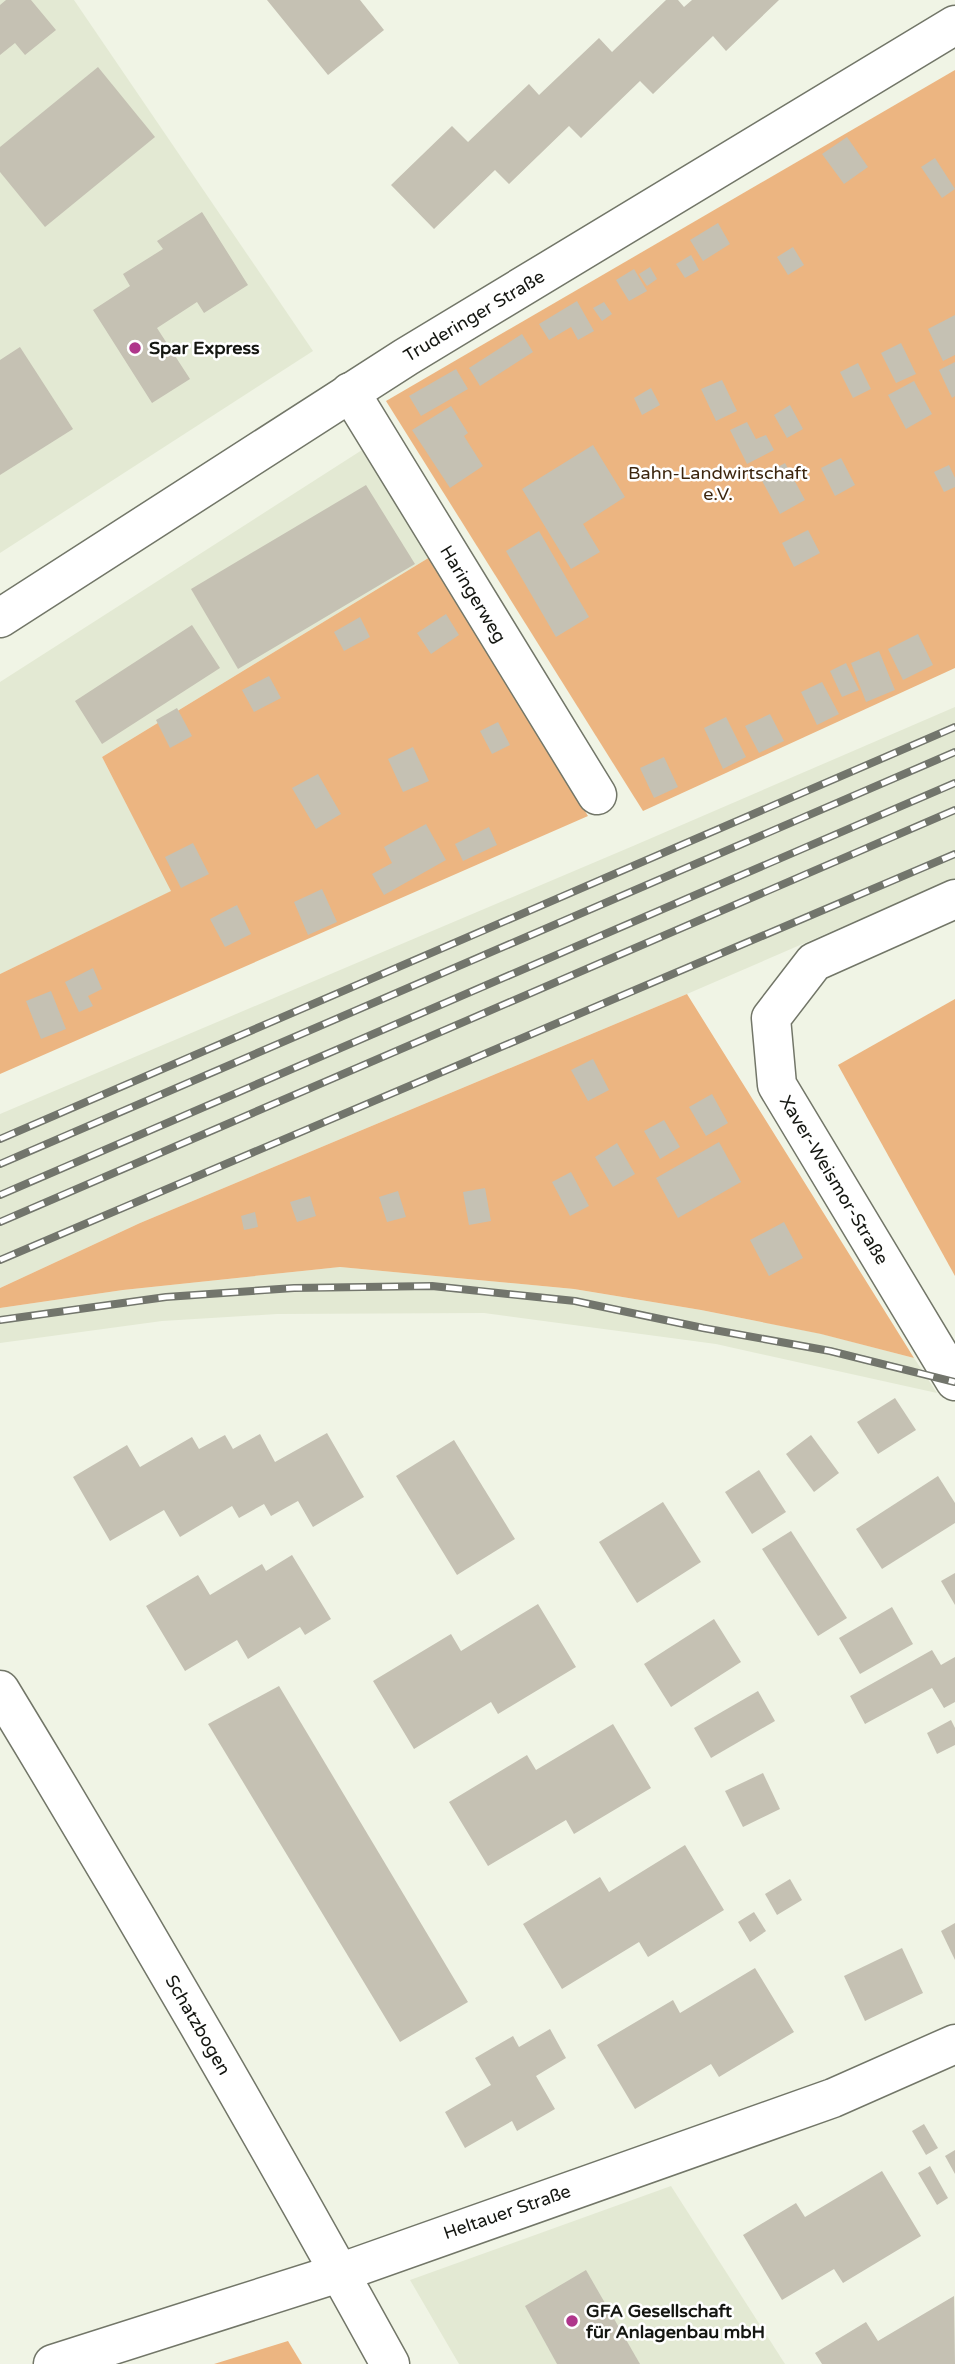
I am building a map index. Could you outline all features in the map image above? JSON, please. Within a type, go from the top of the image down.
[{"type":"street","name":"Truderinger Straße","points":[[0,618],[350,393],[955,25]]},
{"type":"street","name":"Haringerweg","points":[[350,393],[597,795]]},
{"type":"street","name":"Xaver-Weismor-Straße","points":[[955,899],[814,962],[771,1018],[777,1085],[955,1381]]},
{"type":"street","name":"Schatzbogen","points":[[0,1690],[92,1840],[390,2364]]},
{"type":"street","name":"Heltauer Straße","points":[[53,2364],[339,2273],[832,2098],[955,2044]]},
{"type":"shaded area","points":[[0,0],[74,0],[313,351],[0,553]]},
{"type":"shaded area","points":[[362,450],[430,557],[102,757],[172,891],[0,974],[0,682]]},
{"type":"shaded area","points":[[955,707],[955,878],[687,994],[140,1223],[0,1288],[0,1114]]},
{"type":"shaded area","points":[[340,1267],[574,1289],[822,1334],[914,1358],[937,1393],[716,1344],[484,1313],[277,1314],[162,1321],[0,1343],[0,1308],[123,1290]]},
{"type":"shaded area","points":[[671,2186],[785,2364],[459,2364],[410,2280]]},
{"type":"green space","name":"Bahn-Landwirtschaft e.V.","points":[[955,70],[955,668],[643,811],[386,401]]},
{"type":"green space","points":[[430,557],[588,816],[0,1074],[0,974],[171,891],[102,757]]},
{"type":"green space","points":[[687,994],[914,1358],[821,1334],[701,1310],[574,1289],[340,1267],[123,1290],[0,1308],[0,1288],[140,1223]]},
{"type":"green space","points":[[955,999],[955,1276],[838,1065]]},
{"type":"green space","points":[[288,2341],[302,2364],[214,2364]]},
{"type":"building","points":[[6,0],[31,0],[56,30],[25,55],[15,43],[0,55],[0,5]]},
{"type":"building","points":[[267,0],[360,0],[384,30],[328,75]]},
{"type":"building","points":[[666,0],[678,0],[684,7],[692,0],[779,0],[726,51],[713,36],[653,94],[640,81],[581,138],[569,126],[509,184],[495,170],[434,229],[391,185],[452,126],[468,142],[529,84],[539,95],[599,38],[612,52]]},
{"type":"building","points":[[98,67],[155,137],[45,227],[0,172],[0,147]]},
{"type":"building","points":[[847,137],[868,167],[844,184],[822,154]]},
{"type":"building","points":[[935,158],[955,189],[942,198],[921,167]]},
{"type":"building","points":[[202,212],[248,285],[204,313],[197,302],[157,328],[190,379],[152,403],[93,310],[130,286],[123,274],[163,249],[157,241]]},
{"type":"building","points":[[718,223],[730,244],[703,261],[690,240]]},
{"type":"building","points":[[793,247],[804,265],[788,275],[777,257]]},
{"type":"building","points":[[691,255],[699,270],[685,278],[676,264]]},
{"type":"building","points":[[650,267],[657,279],[647,286],[639,274]]},
{"type":"building","points":[[634,269],[647,291],[629,301],[616,280]]},
{"type":"building","points":[[577,301],[594,331],[578,340],[571,327],[549,340],[539,324]]},
{"type":"building","points":[[604,302],[612,314],[602,321],[593,308]]},
{"type":"building","points":[[955,315],[955,355],[943,361],[928,329]]},
{"type":"building","points":[[522,334],[533,352],[480,386],[469,368]]},
{"type":"building","points":[[901,343],[916,374],[896,383],[881,353]]},
{"type":"building","points":[[20,347],[73,429],[0,475],[0,360]]},
{"type":"building","points":[[955,362],[955,396],[952,398],[939,370]]},
{"type":"building","points":[[858,363],[871,389],[853,398],[840,372]]},
{"type":"building","points":[[456,369],[468,389],[421,416],[409,396]]},
{"type":"building","points":[[722,380],[737,411],[716,421],[701,389]]},
{"type":"building","points":[[914,381],[932,414],[906,429],[888,395]]},
{"type":"building","points":[[651,388],[660,405],[642,415],[634,398]]},
{"type":"building","points":[[790,405],[803,429],[787,438],[774,415]]},
{"type":"building","points":[[451,406],[468,433],[464,436],[483,466],[450,488],[412,430]]},
{"type":"building","points":[[747,422],[756,439],[766,435],[774,450],[747,464],[730,430]]},
{"type":"building","points":[[593,445],[625,497],[583,524],[600,552],[571,569],[522,489]]},
{"type":"building","points":[[841,458],[855,485],[835,496],[821,468]]},
{"type":"building","points":[[785,463],[805,500],[780,514],[760,477]]},
{"type":"building","points":[[949,465],[955,478],[955,487],[944,492],[934,472]]},
{"type":"building","points":[[366,485],[415,564],[238,669],[191,589]]},
{"type":"building","points":[[808,530],[820,553],[794,567],[782,543]]},
{"type":"building","points":[[539,531],[589,617],[556,637],[506,551]]},
{"type":"building","points":[[446,614],[459,635],[431,654],[417,633]]},
{"type":"building","points":[[360,617],[370,637],[344,651],[334,632]]},
{"type":"building","points":[[192,625],[220,668],[102,744],[75,701]]},
{"type":"building","points":[[918,634],[933,665],[903,680],[888,649]]},
{"type":"building","points":[[879,651],[895,690],[866,702],[851,663]]},
{"type":"building","points":[[846,663],[859,690],[842,697],[830,671]]},
{"type":"building","points":[[269,676],[281,698],[254,712],[242,690]]},
{"type":"building","points":[[822,682],[839,714],[817,725],[801,692]]},
{"type":"building","points":[[177,708],[192,736],[170,748],[156,720]]},
{"type":"building","points":[[770,714],[784,741],[759,753],[745,726]]},
{"type":"building","points":[[726,717],[746,757],[723,769],[704,728]]},
{"type":"building","points":[[498,722],[510,745],[492,754],[480,731]]},
{"type":"building","points":[[413,747],[429,781],[403,792],[388,759]]},
{"type":"building","points":[[664,757],[678,787],[654,798],[640,768]]},
{"type":"building","points":[[318,774],[341,814],[316,829],[292,788]]},
{"type":"building","points":[[426,824],[446,860],[384,895],[372,874],[392,863],[384,847]]},
{"type":"building","points":[[489,827],[497,845],[463,861],[455,844]]},
{"type":"building","points":[[193,843],[209,874],[181,888],[165,857]]},
{"type":"building","points":[[322,889],[337,922],[308,935],[294,902]]},
{"type":"building","points":[[237,905],[251,934],[225,947],[210,919]]},
{"type":"building","points":[[93,968],[102,989],[88,996],[93,1006],[79,1012],[65,982]]},
{"type":"building","points":[[51,991],[66,1029],[41,1039],[26,1001]]},
{"type":"building","points":[[593,1059],[609,1090],[588,1101],[571,1070]]},
{"type":"building","points":[[712,1094],[728,1123],[706,1136],[689,1107]]},
{"type":"building","points":[[664,1120],[680,1147],[660,1159],[644,1131]]},
{"type":"building","points":[[719,1142],[741,1182],[678,1218],[656,1178]]},
{"type":"building","points":[[617,1143],[635,1174],[613,1187],[595,1157]]},
{"type":"building","points":[[571,1172],[589,1206],[570,1216],[552,1182]]},
{"type":"building","points":[[485,1188],[491,1221],[469,1225],[463,1192]]},
{"type":"building","points":[[398,1191],[406,1217],[387,1222],[379,1197]]},
{"type":"building","points":[[310,1196],[316,1216],[297,1222],[290,1202]]},
{"type":"building","points":[[255,1212],[258,1227],[244,1230],[241,1216]]},
{"type":"building","points":[[784,1222],[803,1258],[769,1276],[750,1240]]},
{"type":"building","points":[[895,1398],[916,1430],[878,1454],[857,1422]]},
{"type":"building","points":[[327,1433],[364,1497],[313,1527],[298,1501],[271,1516],[264,1504],[239,1518],[232,1506],[180,1537],[164,1510],[110,1541],[73,1477],[127,1445],[140,1467],[192,1437],[199,1449],[225,1435],[233,1449],[260,1434],[275,1462]]},
{"type":"building","points":[[811,1435],[839,1473],[814,1492],[786,1454]]},
{"type":"building","points":[[454,1440],[515,1539],[457,1575],[396,1476]]},
{"type":"building","points":[[759,1470],[786,1512],[752,1534],[725,1492]]},
{"type":"building","points":[[938,1476],[955,1503],[955,1523],[882,1569],[856,1529]]},
{"type":"building","points":[[663,1502],[701,1562],[637,1603],[599,1542]]},
{"type":"building","points":[[791,1531],[847,1618],[818,1636],[762,1549]]},
{"type":"building","points":[[292,1555],[331,1619],[305,1635],[300,1627],[248,1659],[237,1640],[185,1671],[146,1606],[198,1575],[210,1595],[262,1564],[266,1571]]},
{"type":"building","points":[[955,1573],[955,1605],[941,1581]]},
{"type":"building","points":[[538,1604],[576,1667],[498,1714],[491,1702],[414,1749],[373,1681],[451,1634],[461,1651]]},
{"type":"building","points":[[892,1607],[913,1644],[860,1674],[839,1638]]},
{"type":"building","points":[[714,1619],[741,1662],[671,1707],[644,1664]]},
{"type":"building","points":[[932,1650],[941,1665],[955,1657],[955,1702],[944,1708],[932,1688],[865,1724],[850,1696]]},
{"type":"building","points":[[279,1686],[468,2002],[400,2042],[208,1724]]},
{"type":"building","points":[[758,1691],[775,1721],[711,1758],[694,1728]]},
{"type":"building","points":[[951,1720],[955,1728],[955,1745],[937,1754],[927,1733]]},
{"type":"building","points":[[613,1724],[651,1788],[574,1834],[566,1820],[488,1866],[449,1802],[527,1755],[536,1770]]},
{"type":"building","points":[[763,1773],[780,1809],[743,1827],[725,1791]]},
{"type":"building","points":[[685,1845],[724,1910],[648,1957],[639,1942],[562,1989],[523,1924],[600,1877],[609,1892]]},
{"type":"building","points":[[790,1879],[802,1900],[777,1915],[765,1894]]},
{"type":"building","points":[[754,1912],[766,1931],[750,1942],[738,1922]]},
{"type":"building","points":[[955,1923],[955,1960],[941,1931]]},
{"type":"building","points":[[902,1948],[923,1993],[865,2021],[844,1976]]},
{"type":"building","points":[[755,1968],[794,2032],[719,2077],[711,2064],[635,2109],[597,2045],[673,2000],[680,2013]]},
{"type":"building","points":[[550,2029],[566,2058],[536,2076],[555,2109],[517,2131],[512,2121],[465,2148],[445,2112],[491,2085],[475,2058],[513,2036],[519,2047]]},
{"type":"building","points":[[924,2124],[938,2148],[926,2155],[912,2131]]},
{"type":"building","points":[[955,2150],[955,2174],[945,2156]]},
{"type":"building","points":[[930,2166],[948,2198],[937,2205],[918,2173]]},
{"type":"building","points":[[882,2171],[921,2236],[843,2283],[834,2269],[782,2300],[743,2235],[796,2203],[805,2217]]},
{"type":"building","points":[[586,2270],[640,2364],[557,2364],[525,2306]]},
{"type":"building","points":[[954,2296],[955,2364],[822,2364],[815,2353],[866,2322],[878,2341]]},
{"type":"railway","points":[[0,1139],[955,727]]},
{"type":"railway","points":[[0,1164],[955,752]]},
{"type":"railway","points":[[0,1195],[955,783]]},
{"type":"railway","points":[[0,1222],[955,810]]},
{"type":"railway","points":[[0,1260],[955,854]]},
{"type":"railway","points":[[0,1320],[166,1297],[294,1288],[432,1286],[575,1301],[830,1351],[955,1382]]},
{"type":"place","name":"Spar Express","points":[[135,348]]},
{"type":"place","name":"GFA Gesellschaft für Anlagenbau mbH","points":[[572,2321]]}]
